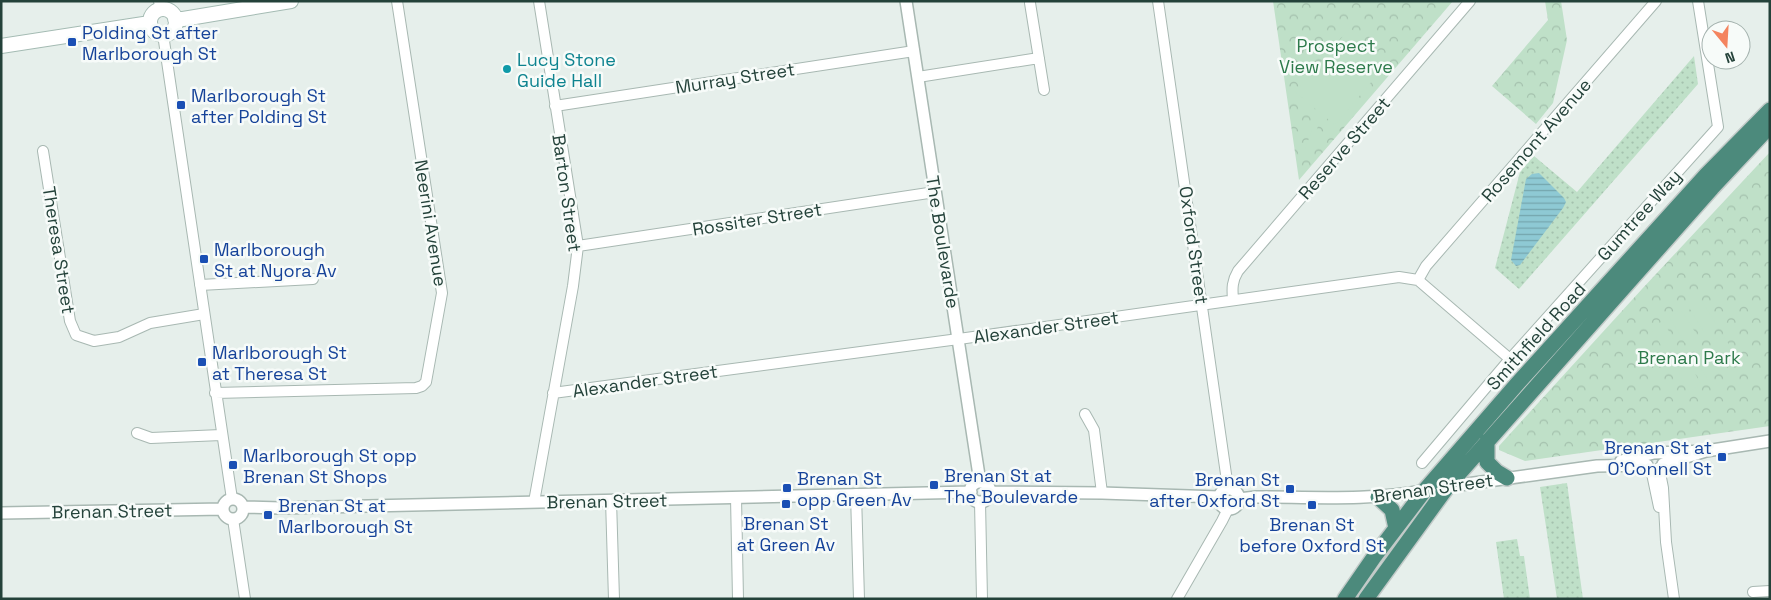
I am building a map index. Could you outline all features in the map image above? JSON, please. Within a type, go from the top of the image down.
[{"type":"highway","name":"Smithfield Road","points":[[1345,599],[1425,490],[1517,384],[1699,182],[1770,110]]},
{"type":"highway","name":"Smithfield Road","points":[[1366,599],[1448,486],[1712,188],[1770,126]]},
{"type":"highway","points":[[1712,188],[1770,134]]},
{"type":"highway","points":[[1487,441],[1488,462],[1506,478]]},
{"type":"highway","points":[[1378,497],[1392,510],[1396,528]]},
{"type":"highway","points":[[1385,584],[1420,536],[1433,506]]},
{"type":"main road","points":[[175,19],[291,1]]},
{"type":"main road","points":[[160,5],[170,11],[175,19],[173,29],[164,35],[154,32],[150,22],[160,5]]},
{"type":"main road","points":[[1,46],[150,22]]},
{"type":"street","name":"Neerini Avenue","points":[[215,393],[416,388],[426,382],[442,293],[397,1]]},
{"type":"street","name":"Barton Street","points":[[534,502],[573,286],[578,246],[539,1]]},
{"type":"street","name":"The Boulevarde","points":[[906,1],[980,482]]},
{"type":"street","name":"Oxford Street","points":[[1158,1],[1229,489]]},
{"type":"street","name":"Reserve Street","points":[[1233,300],[1232,288],[1238,271],[1470,1]]},
{"type":"street","name":"Rosemont Avenue","points":[[1418,280],[1426,266],[1656,1]]},
{"type":"street","name":"Gumtree Way","points":[[1422,463],[1510,359],[1718,126],[1698,1]]},
{"type":"street","points":[[1030,3],[1044,90]]},
{"type":"street","points":[[164,35],[221,435],[232,499]]},
{"type":"street","name":"Murray Street","points":[[555,106],[914,51]]},
{"type":"street","points":[[918,77],[1039,58]]},
{"type":"street","name":"Theresa Street","points":[[43,152],[70,321],[76,335],[94,341],[118,337],[150,323],[204,314]]},
{"type":"street","name":"Rossiter Street","points":[[578,246],[935,192]]},
{"type":"street","name":"Alexander Street","points":[[553,393],[958,339],[1399,277],[1418,280]]},
{"type":"street","points":[[200,285],[313,280]]},
{"type":"street","points":[[1418,280],[1510,359]]},
{"type":"street","points":[[1085,414],[1094,430],[1102,493]]},
{"type":"street","points":[[137,433],[151,438],[221,435]]},
{"type":"street","name":"Brenan Street","points":[[1597,466],[1655,466],[1706,452],[1770,441]]},
{"type":"street","name":"Brenan Street","points":[[1239,499],[1256,497],[1378,497],[1597,466],[1654,453],[1706,452]]},
{"type":"street","points":[[1654,453],[1647,460],[1655,466],[1674,599]]},
{"type":"street","points":[[980,482],[986,484],[990,492],[988,498],[980,502],[972,497],[971,492],[973,486],[980,482]]},
{"type":"street","points":[[1229,489],[1235,491],[1239,499],[1234,508],[1228,509],[1222,506],[1219,497],[1224,490],[1229,489]]},
{"type":"street","name":"Brenan Street","points":[[243,507],[971,492]]},
{"type":"street","points":[[990,492],[1219,497]]},
{"type":"street","points":[[856,494],[859,599]]},
{"type":"street","points":[[736,497],[738,599]]},
{"type":"street","points":[[232,499],[239,501],[243,507],[240,516],[233,519],[226,517],[223,508],[225,503],[232,499]]},
{"type":"street","points":[[611,500],[614,599]]},
{"type":"street","points":[[980,502],[982,599]]},
{"type":"street","name":"Brenan Street","points":[[1,513],[223,508]]},
{"type":"street","points":[[1177,599],[1228,509]]},
{"type":"street","points":[[233,519],[245,599]]},
{"type":"street","points":[[1753,592],[1770,591]]},
{"type":"green space","name":"Prospect View Reserve","points":[[1273,1],[1453,1],[1299,180]]},
{"type":"green space","points":[[1545,1],[1561,1],[1567,40],[1553,103],[1536,124],[1492,86],[1548,20]]},
{"type":"green space","points":[[1350,28],[1389,61],[1335,125],[1295,92]]},
{"type":"green space","points":[[1694,56],[1698,84],[1519,289],[1495,268],[1520,172],[1534,156],[1577,192]]},
{"type":"green space","points":[[1314,124],[1318,126],[1308,156],[1303,155]]},
{"type":"green space","name":"Brenan Park","points":[[1770,152],[1770,426],[1525,461],[1499,450],[1499,446]]},
{"type":"green space","points":[[1700,298],[1716,324],[1704,332],[1688,306]]},
{"type":"green space","points":[[1681,310],[1697,335],[1685,343],[1669,317]]},
{"type":"green space","points":[[1663,321],[1678,347],[1666,354],[1651,328]]},
{"type":"green space","points":[[1723,335],[1739,361],[1726,368],[1711,342]]},
{"type":"green space","points":[[1704,347],[1720,372],[1708,380],[1692,354]]},
{"type":"green space","points":[[1686,358],[1701,384],[1689,391],[1674,365]]},
{"type":"green space","points":[[1567,483],[1583,599],[1557,599],[1540,487]]},
{"type":"green space","points":[[1517,539],[1520,556],[1524,556],[1530,599],[1504,599],[1496,542]]},
{"type":"water","points":[[1539,173],[1566,202],[1520,265],[1516,266],[1511,260],[1526,179],[1532,174]]},
{"type":"place","name":"Polding St after Marlborough St","points":[[72,42]]},
{"type":"place","name":"Lucy Stone Guide Hall","points":[[507,69]]},
{"type":"place","name":"Marlborough St after Polding St","points":[[181,105]]},
{"type":"place","name":"Marlborough St at Nyora Av","points":[[204,259]]},
{"type":"place","name":"Marlborough St at Theresa St","points":[[202,362]]},
{"type":"place","name":"Brenan St at O'Connell St","points":[[1722,457]]},
{"type":"place","name":"Marlborough St opp Brenan St Shops","points":[[233,465]]},
{"type":"place","name":"Brenan St at The Boulevarde","points":[[934,485]]},
{"type":"place","name":"Brenan St opp Green Av","points":[[787,488]]},
{"type":"place","name":"Brenan St after Oxford St","points":[[1290,489]]},
{"type":"place","name":"Brenan St at Green Av","points":[[786,504]]},
{"type":"place","name":"Brenan St before Oxford St","points":[[1312,505]]},
{"type":"place","name":"Brenan St at Marlborough St","points":[[268,515]]}]
